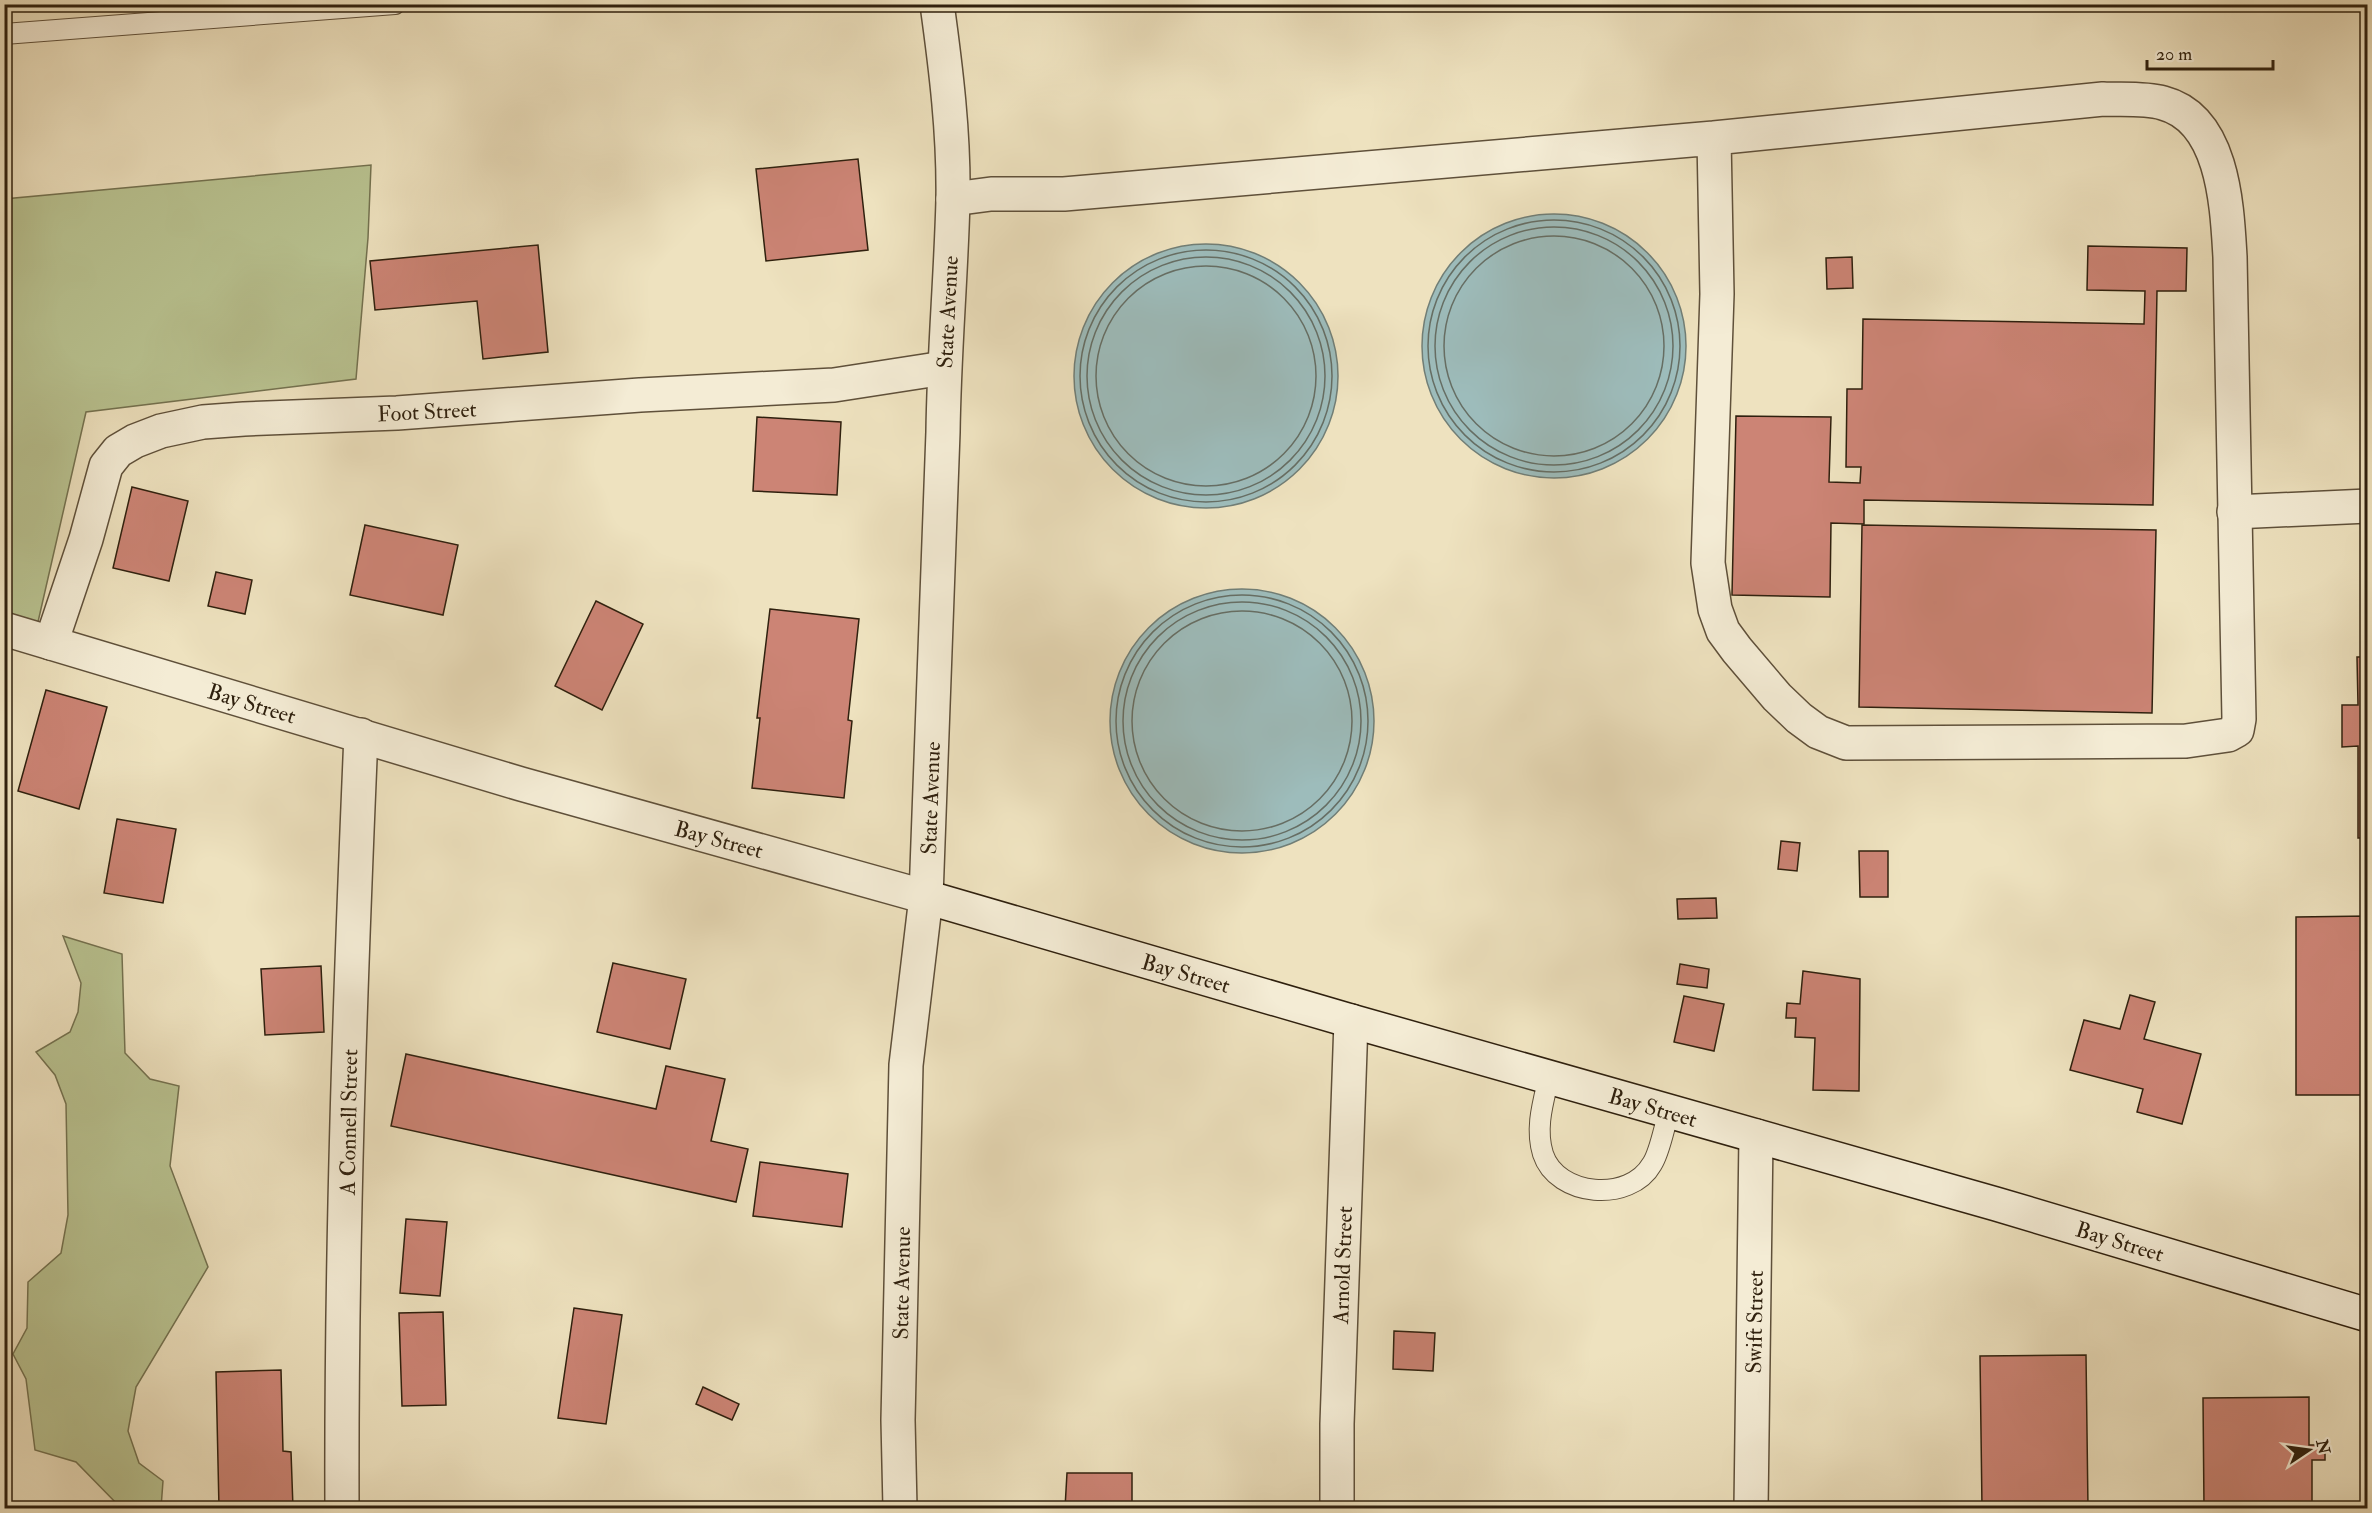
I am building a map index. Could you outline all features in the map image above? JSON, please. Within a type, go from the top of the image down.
[{"type":"street","name":"State Avenue","points":[[900,1509],[898,1420],[906,1065],[926,897],[944,432],[944,368],[953,199],[951,114],[937,4]]},
{"type":"street","points":[[953,199],[991,194],[1064,194],[1714,138],[2103,99],[2163,103],[2186,115],[2201,131],[2212,148],[2226,202],[2230,269],[2239,719],[2237,730],[2228,735],[2186,741],[1846,743],[1818,732],[1777,697],[1724,631],[1711,594],[1708,563],[1717,284],[1714,138]]},
{"type":"street","name":"Foot Street","points":[[51,643],[86,539],[106,465],[118,451],[135,441],[161,431],[203,422],[244,419],[397,413],[640,395],[834,385],[944,368]]},
{"type":"street","points":[[2234,512],[2367,506]]},
{"type":"street","name":"Bay Street","points":[[4,629],[646,820],[926,897],[1351,1021],[1996,1204],[2367,1316]]},
{"type":"street","name":"A Connell Street","points":[[342,1509],[350,1019],[361,735]]},
{"type":"street","name":"Arnold Street","points":[[1337,1509],[1337,1424],[1351,1021]]},
{"type":"street","name":"Swift Street","points":[[1751,1509],[1756,1136]]},
{"type":"lane","points":[[4,34],[395,4]]},
{"type":"lane","points":[[1549,1077],[1538,1125],[1543,1156],[1558,1178],[1581,1188],[1607,1190],[1635,1183],[1652,1165],[1669,1112]]},
{"type":"green space","points":[[371,165],[368,238],[356,379],[86,412],[35,635],[5,628],[4,199]]},
{"type":"green space","points":[[63,936],[122,954],[125,1053],[150,1079],[179,1086],[170,1166],[208,1267],[136,1387],[128,1431],[139,1463],[163,1481],[161,1508],[121,1508],[76,1462],[35,1450],[26,1379],[13,1354],[27,1328],[28,1282],[61,1253],[68,1215],[66,1104],[55,1075],[36,1052],[70,1032],[78,1012],[81,983]]},
{"type":"water","points":[[1541,214],[1567,214],[1592,219],[1616,229],[1648,252],[1664,272],[1676,295],[1684,320],[1686,346],[1684,372],[1676,397],[1664,420],[1648,440],[1628,456],[1592,473],[1567,478],[1541,478],[1516,473],[1492,463],[1460,440],[1444,420],[1427,384],[1422,359],[1422,333],[1427,308],[1437,284],[1460,252],[1480,236],[1516,219]]},
{"type":"water","points":[[1193,244],[1219,244],[1244,249],[1268,259],[1300,282],[1316,302],[1328,325],[1336,350],[1338,376],[1336,402],[1328,427],[1316,450],[1300,470],[1280,486],[1244,503],[1219,508],[1193,508],[1168,503],[1144,493],[1112,470],[1096,450],[1079,414],[1074,389],[1074,363],[1079,338],[1089,314],[1112,282],[1132,266],[1168,249]]},
{"type":"water","points":[[1229,589],[1255,589],[1280,594],[1304,604],[1336,627],[1352,647],[1364,670],[1372,695],[1374,721],[1372,747],[1364,772],[1352,795],[1336,815],[1316,831],[1280,848],[1255,853],[1229,853],[1204,848],[1180,838],[1148,815],[1132,795],[1115,759],[1110,734],[1110,708],[1115,683],[1125,659],[1148,627],[1168,611],[1204,594]]},
{"type":"building","points":[[858,159],[868,250],[766,261],[756,169]]},
{"type":"building","points":[[538,245],[548,352],[483,359],[477,301],[375,310],[370,261]]},
{"type":"building","points":[[2088,246],[2187,248],[2186,291],[2157,291],[2153,505],[1864,500],[1864,524],[1831,523],[1830,597],[1732,595],[1736,416],[1831,417],[1829,482],[1860,483],[1861,467],[1846,467],[1847,389],[1862,389],[1863,319],[2144,324],[2145,291],[2087,290]]},
{"type":"building","points":[[1852,257],[1853,288],[1827,289],[1826,258]]},
{"type":"building","points":[[757,417],[841,422],[837,495],[753,491]]},
{"type":"building","points":[[132,487],[188,501],[169,581],[113,568]]},
{"type":"building","points":[[365,525],[458,545],[443,615],[350,595]]},
{"type":"building","points":[[1862,525],[2156,530],[2152,713],[1859,707]]},
{"type":"building","points":[[216,572],[252,580],[245,614],[208,606]]},
{"type":"building","points":[[596,601],[643,624],[602,710],[555,686]]},
{"type":"building","points":[[770,609],[859,619],[848,720],[852,721],[844,798],[752,788],[760,718],[757,718]]},
{"type":"building","points":[[2357,657],[2368,657],[2368,838],[2358,838],[2358,746],[2342,747],[2342,705],[2358,705]]},
{"type":"building","points":[[46,690],[107,707],[79,809],[18,791]]},
{"type":"building","points":[[117,819],[176,829],[163,903],[104,893]]},
{"type":"building","points":[[1781,841],[1800,843],[1797,871],[1778,869]]},
{"type":"building","points":[[1859,851],[1888,851],[1888,897],[1860,897]]},
{"type":"building","points":[[1716,898],[1717,918],[1678,919],[1677,899]]},
{"type":"building","points":[[2368,916],[2368,1095],[2296,1095],[2296,917]]},
{"type":"building","points":[[613,963],[686,979],[670,1049],[597,1032]]},
{"type":"building","points":[[1680,964],[1709,969],[1707,988],[1677,984]]},
{"type":"building","points":[[321,966],[324,1032],[265,1035],[261,969]]},
{"type":"building","points":[[1803,971],[1860,979],[1859,1091],[1813,1090],[1815,1038],[1795,1037],[1796,1018],[1786,1018],[1787,1003],[1800,1004]]},
{"type":"building","points":[[2130,995],[2155,1002],[2144,1039],[2201,1054],[2182,1124],[2137,1112],[2143,1089],[2070,1070],[2084,1020],[2120,1029]]},
{"type":"building","points":[[1684,996],[1724,1004],[1714,1051],[1674,1042]]},
{"type":"building","points":[[406,1054],[656,1109],[666,1066],[725,1079],[711,1141],[748,1149],[736,1202],[391,1126]]},
{"type":"building","points":[[760,1162],[848,1174],[842,1227],[753,1216]]},
{"type":"building","points":[[406,1219],[447,1222],[440,1296],[400,1293]]},
{"type":"building","points":[[574,1308],[622,1315],[606,1424],[558,1418]]},
{"type":"building","points":[[443,1312],[446,1405],[402,1406],[399,1313]]},
{"type":"building","points":[[1394,1331],[1435,1333],[1433,1371],[1393,1369]]},
{"type":"building","points":[[2086,1355],[2088,1508],[1982,1508],[1980,1356]]},
{"type":"building","points":[[281,1370],[283,1451],[291,1452],[293,1508],[219,1508],[216,1372]]},
{"type":"building","points":[[703,1387],[739,1404],[732,1420],[696,1404]]},
{"type":"building","points":[[2309,1397],[2309,1445],[2325,1445],[2325,1460],[2312,1460],[2312,1507],[2204,1507],[2203,1398]]},
{"type":"building","points":[[1067,1473],[1132,1473],[1132,1508],[1065,1508]]}]
